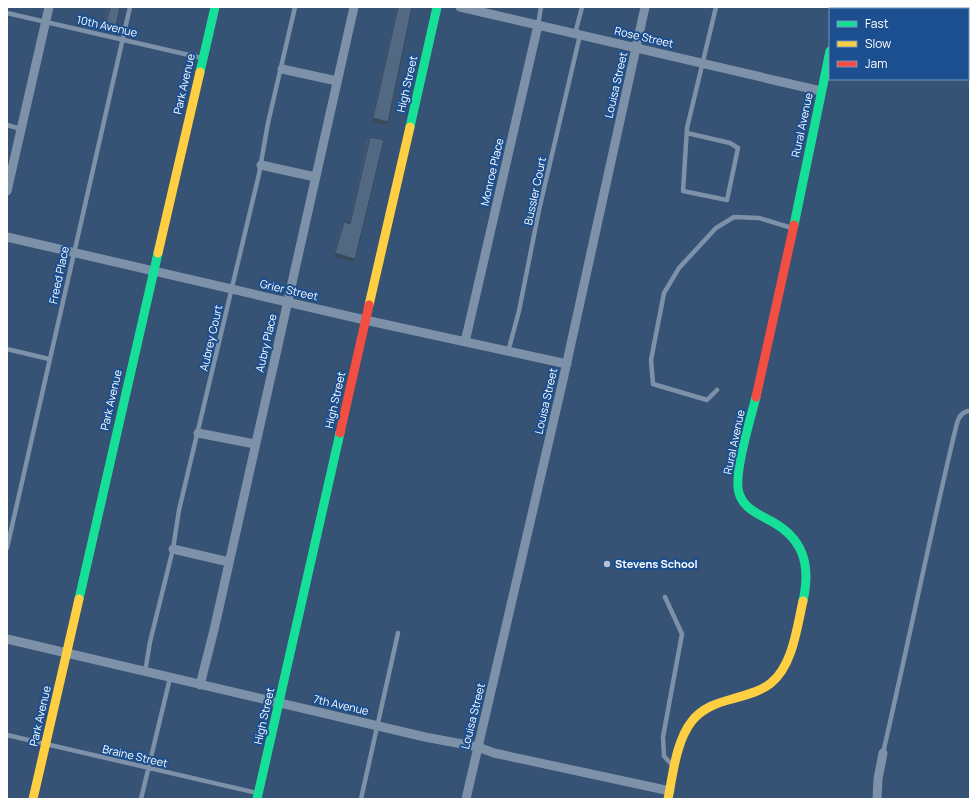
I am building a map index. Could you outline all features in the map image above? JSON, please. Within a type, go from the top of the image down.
[{"type":"street","points":[[7,191],[49,7]]},
{"type":"street","name":"Park Avenue","points":[[33,799],[214,7]]},
{"type":"street","name":"Aubry Place","points":[[200,685],[354,7]]},
{"type":"street","name":"High Street","points":[[258,796],[437,7]]},
{"type":"street","name":"Rose Street","points":[[460,7],[821,91]]},
{"type":"street","name":"Louisa Street","points":[[466,799],[567,364],[645,7]]},
{"type":"street","name":"Monroe Place","points":[[465,342],[538,25]]},
{"type":"street","name":"Rural Avenue","points":[[669,795],[684,734],[693,720],[713,705],[749,694],[773,680],[780,674],[788,657],[805,589],[806,568],[804,554],[792,535],[775,522],[749,510],[743,504],[738,491],[742,458],[794,229],[829,56]]},
{"type":"street","points":[[282,69],[337,81]]},
{"type":"street","points":[[261,165],[316,176]]},
{"type":"street","name":"Grier Street","points":[[7,237],[365,320],[431,333],[508,352],[567,364]]},
{"type":"street","points":[[202,433],[255,444]]},
{"type":"street","points":[[173,549],[229,562]]},
{"type":"street","name":"7th Avenue","points":[[7,639],[200,685],[478,747],[494,753],[669,795]]},
{"type":"street","points":[[877,799],[878,779],[883,753]]},
{"type":"lane","name":"Freed Place","points":[[7,548],[130,7]]},
{"type":"lane","name":"Aubrey Court","points":[[145,672],[152,635],[173,549],[179,510],[202,433],[231,288],[261,165],[268,123],[282,69],[295,7]]},
{"type":"lane","name":"Monroe Place","points":[[538,25],[541,7]]},
{"type":"lane","name":"Bussler Court","points":[[508,352],[519,311],[539,210],[578,34],[582,7]]},
{"type":"lane","points":[[687,133],[730,143],[738,148],[727,200],[682,191],[687,133],[716,7]]},
{"type":"lane","name":"10th Avenue","points":[[7,13],[122,38],[203,58]]},
{"type":"lane","points":[[7,125],[21,129]]},
{"type":"lane","points":[[717,390],[706,400],[653,384],[651,360],[664,293],[679,268],[716,228],[734,217],[759,218],[794,229]]},
{"type":"lane","points":[[7,349],[49,359]]},
{"type":"lane","points":[[883,753],[956,427],[963,412],[968,411]]},
{"type":"lane","points":[[665,597],[682,634],[663,737],[664,756],[675,768]]},
{"type":"lane","points":[[361,799],[398,633]]},
{"type":"lane","points":[[141,799],[170,678]]},
{"type":"lane","name":"Braine Street","points":[[7,736],[148,768],[258,796]]},
{"type":"building","points":[[110,7],[120,7],[116,26],[106,24]]},
{"type":"building","points":[[398,7],[412,7],[388,122],[373,118]]},
{"type":"building","points":[[370,137],[384,140],[355,259],[335,253],[344,222],[350,224]]},
{"type":"traffic: fast","points":[[200,72],[215,7]]},
{"type":"traffic: fast","points":[[410,127],[437,7]]},
{"type":"traffic: fast","points":[[794,225],[829,56]]},
{"type":"traffic: fast","points":[[79,599],[158,253]]},
{"type":"traffic: fast","points":[[756,397],[740,460],[738,473],[739,493],[747,506],[781,527],[797,544],[805,564],[806,576],[803,601]]},
{"type":"traffic: fast","points":[[257,799],[340,433]]},
{"type":"traffic: slow","points":[[158,253],[200,72]]},
{"type":"traffic: slow","points":[[369,305],[410,127]]},
{"type":"traffic: slow","points":[[33,799],[79,599]]},
{"type":"traffic: slow","points":[[668,799],[682,738],[692,721],[696,716],[710,707],[721,702],[747,695],[771,683],[778,675],[789,656],[796,634],[803,601]]},
{"type":"traffic: jam","points":[[756,397],[794,225]]},
{"type":"traffic: jam","points":[[340,433],[369,305]]},
{"type":"place","name":"Stevens School","points":[[607,564]]}]
